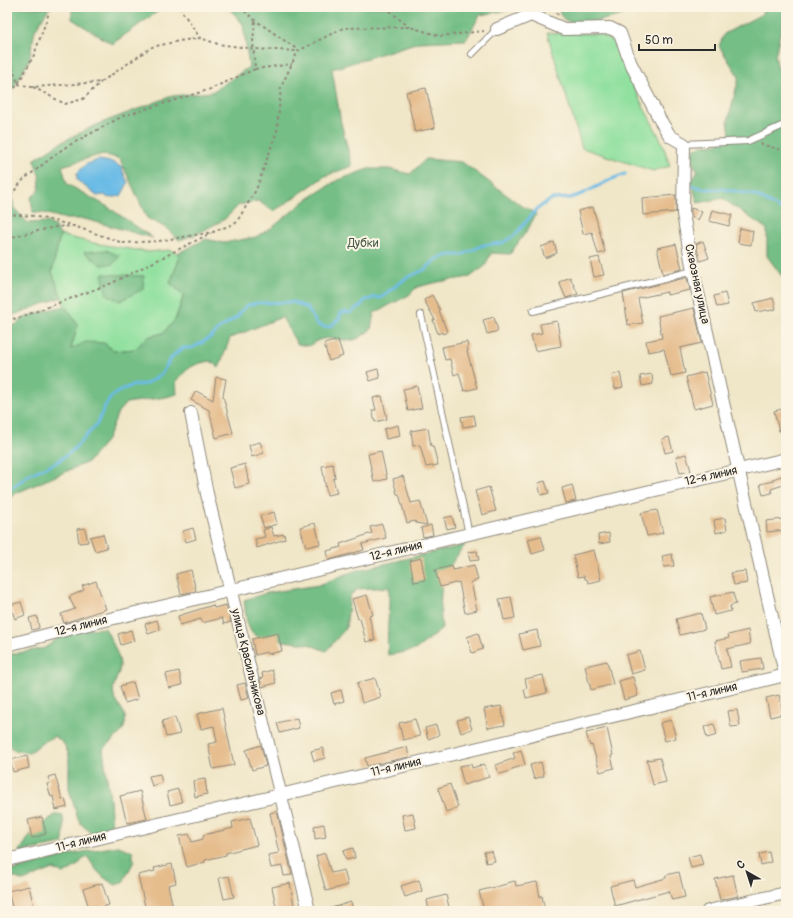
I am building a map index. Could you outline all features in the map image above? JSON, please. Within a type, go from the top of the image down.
[{"type":"street","points":[[497,29],[530,15],[564,29],[610,28],[620,33],[630,62],[660,120],[670,136],[684,144]]},
{"type":"street","name":"Сквозная улица","points":[[684,144],[683,214],[693,271],[786,676]]},
{"type":"street","name":"улица Красильникова","points":[[191,413],[207,494],[309,911]]},
{"type":"street","name":"12-я линия","points":[[7,645],[89,624],[786,459]]},
{"type":"street","name":"11-я линия","points":[[7,860],[280,794],[786,676]]},
{"type":"street","points":[[708,911],[786,893]]},
{"type":"lane","points":[[472,54],[497,29]]},
{"type":"lane","points":[[684,144],[748,141],[786,124]]},
{"type":"lane","points":[[533,311],[693,271]]},
{"type":"lane","points":[[421,315],[468,534]]},
{"type":"path","points":[[7,97],[18,84],[34,55],[51,7]]},
{"type":"path","points":[[179,7],[200,38]]},
{"type":"path","points":[[240,7],[255,20],[298,51]]},
{"type":"path","points":[[385,7],[410,27]]},
{"type":"path","points":[[255,20],[255,69]]},
{"type":"path","points":[[32,86],[65,104],[83,99],[102,82],[152,47],[200,38],[218,44],[298,51],[343,28],[410,27],[440,36],[497,29]]},
{"type":"path","points":[[7,50],[18,84]]},
{"type":"path","points":[[7,317],[16,319],[112,283],[213,232],[236,223],[256,190],[277,131],[281,87],[298,51]]},
{"type":"path","points":[[7,200],[23,180],[64,148],[123,116],[208,90],[255,69],[292,64]]},
{"type":"path","points":[[18,84],[32,86],[102,82]]},
{"type":"path","points":[[748,141],[786,151]]},
{"type":"path","points":[[7,214],[33,216],[74,226],[124,243],[159,241],[213,232]]},
{"type":"path","points":[[7,238],[55,227],[74,226]]},
{"type":"green space","points":[[7,7],[49,8],[35,30],[29,60],[13,89],[7,93]]},
{"type":"green space","points":[[72,7],[164,7],[112,44],[72,19]]},
{"type":"green space","points":[[228,7],[517,7],[505,11],[480,15],[466,40],[419,42],[332,69],[341,123],[352,166],[325,176],[273,211],[258,201],[239,205],[225,219],[195,235],[179,240],[166,228],[147,218],[120,159],[103,154],[62,166],[67,184],[108,207],[153,238],[85,219],[66,219],[44,213],[33,212],[31,198],[39,190],[40,178],[34,160],[56,145],[96,125],[172,96],[212,92],[249,67],[243,24]]},
{"type":"green space","points":[[558,7],[624,7],[623,15],[600,21],[573,23],[561,16]]},
{"type":"green space","points":[[763,7],[786,7],[775,56],[778,69],[786,71],[786,278],[784,279],[767,256],[767,229],[722,198],[698,203],[691,182],[698,171],[688,157],[695,148],[704,145],[717,144],[730,134],[728,121],[739,77],[719,46],[724,34],[762,14]]},
{"type":"green space","points":[[547,33],[601,34],[613,42],[641,102],[662,142],[670,166],[653,171],[582,148]]},
{"type":"green space","name":"Дубки","points":[[426,159],[462,162],[519,204],[536,214],[528,229],[510,254],[491,253],[485,266],[470,277],[417,287],[409,295],[374,313],[371,329],[354,340],[330,338],[320,340],[309,346],[297,344],[282,317],[230,338],[219,368],[211,361],[199,363],[188,369],[176,381],[177,394],[126,403],[118,412],[107,440],[88,462],[14,494],[7,503],[7,326],[16,325],[27,317],[50,309],[65,306],[78,325],[71,349],[86,342],[104,343],[114,351],[135,349],[148,337],[163,333],[175,320],[184,295],[170,283],[179,260],[178,253],[206,239],[223,243],[256,237],[273,227],[306,200],[336,181],[368,169],[389,169],[410,174]]},
{"type":"green space","points":[[7,194],[12,198],[14,208],[28,223],[48,222],[55,227],[60,235],[52,272],[62,297],[13,315],[7,311]]},
{"type":"green space","points":[[60,235],[93,243],[149,252],[169,250],[178,253],[179,260],[170,283],[184,295],[175,320],[163,333],[148,337],[135,349],[114,351],[104,343],[70,349],[78,325],[65,306],[52,272]]},
{"type":"green space","points":[[106,250],[120,256],[113,264],[102,265],[84,252]]},
{"type":"green space","points":[[102,274],[144,276],[143,289],[120,301],[107,295]]},
{"type":"green space","points":[[465,545],[452,563],[443,580],[440,605],[442,629],[415,650],[388,655],[387,638],[389,587],[358,589],[350,595],[346,628],[326,651],[308,644],[260,638],[252,633],[247,623],[244,600],[267,593],[319,585],[354,571]]},
{"type":"green space","points":[[105,628],[120,662],[113,692],[115,700],[124,713],[126,720],[122,731],[103,749],[110,800],[112,830],[94,835],[81,824],[77,816],[69,789],[69,755],[64,744],[55,736],[42,743],[29,753],[13,750],[7,742],[7,655],[45,648],[57,639],[75,632]]},
{"type":"green space","points":[[55,815],[62,815],[64,821],[62,844],[19,852],[33,831]]},
{"type":"green space","points":[[118,846],[132,851],[134,861],[123,882],[116,885],[99,873],[88,857],[83,859],[78,865],[64,874],[53,869],[23,881],[7,874],[7,872],[77,853]]},
{"type":"water","points":[[98,160],[112,162],[121,167],[128,183],[121,196],[109,198],[104,195],[97,196],[77,180],[77,173],[86,164]]},
{"type":"building","points":[[426,88],[435,128],[415,132],[406,92]]},
{"type":"building","points":[[676,195],[676,212],[643,215],[642,198]]},
{"type":"building","points":[[593,207],[605,252],[598,254],[592,232],[583,234],[578,211]]},
{"type":"building","points":[[691,208],[702,212],[698,220],[691,217]]},
{"type":"building","points":[[712,210],[732,215],[729,226],[709,221]]},
{"type":"building","points":[[740,228],[753,231],[751,245],[738,243]]},
{"type":"building","points":[[703,241],[709,258],[700,261],[696,244]]},
{"type":"building","points":[[554,242],[557,253],[545,258],[541,247]]},
{"type":"building","points":[[676,244],[682,269],[663,274],[657,248]]},
{"type":"building","points":[[599,257],[604,275],[594,277],[590,259]]},
{"type":"building","points":[[570,277],[578,294],[566,298],[559,282]]},
{"type":"building","points":[[687,278],[690,290],[667,295],[667,292],[639,298],[643,323],[628,325],[623,293]]},
{"type":"building","points":[[725,293],[728,305],[717,307],[714,296]]},
{"type":"building","points":[[432,295],[440,310],[447,332],[443,334],[442,332],[438,334],[433,320],[435,320],[424,300]]},
{"type":"building","points":[[773,298],[776,309],[756,312],[754,303]]},
{"type":"building","points":[[694,308],[702,343],[680,348],[685,373],[671,376],[664,349],[648,352],[646,341],[662,338],[658,316]]},
{"type":"building","points":[[494,317],[498,331],[487,334],[483,320]]},
{"type":"building","points":[[557,321],[561,346],[535,351],[531,335],[542,333],[540,324]]},
{"type":"building","points":[[338,340],[343,356],[329,361],[324,344]]},
{"type":"building","points":[[467,342],[467,351],[477,388],[464,391],[459,373],[454,375],[450,359],[445,360],[442,347]]},
{"type":"building","points":[[378,369],[380,378],[370,381],[367,372]]},
{"type":"building","points":[[705,372],[713,404],[694,409],[686,377]]},
{"type":"building","points":[[620,373],[623,387],[615,389],[612,375]]},
{"type":"building","points":[[652,374],[653,384],[642,386],[640,376]]},
{"type":"building","points":[[216,377],[226,379],[223,396],[233,433],[216,438],[209,410],[191,400],[196,391],[213,400]]},
{"type":"building","points":[[417,386],[422,408],[408,411],[403,389]]},
{"type":"building","points":[[382,396],[387,419],[375,422],[372,410],[376,410],[373,398]]},
{"type":"building","points":[[786,408],[786,430],[779,431],[774,411]]},
{"type":"building","points":[[474,415],[476,425],[463,427],[461,417]]},
{"type":"building","points":[[398,425],[400,436],[386,439],[384,429]]},
{"type":"building","points":[[428,428],[431,446],[433,446],[438,465],[426,467],[420,445],[413,446],[411,431]]},
{"type":"building","points":[[669,437],[673,451],[665,453],[662,439]]},
{"type":"building","points":[[260,442],[264,453],[252,457],[249,445]]},
{"type":"building","points":[[381,451],[387,479],[374,482],[368,454]]},
{"type":"building","points":[[686,454],[691,471],[680,473],[676,457]]},
{"type":"building","points":[[245,464],[249,484],[235,488],[230,468]]},
{"type":"building","points":[[333,464],[335,478],[333,479],[337,493],[327,495],[322,466]]},
{"type":"building","points":[[403,476],[411,503],[420,501],[427,525],[416,523],[415,521],[407,523],[393,479]]},
{"type":"building","points":[[781,476],[782,478],[786,477],[786,484],[771,489],[772,493],[763,495],[760,484],[773,481],[773,479]]},
{"type":"building","points":[[545,481],[549,493],[541,495],[538,483]]},
{"type":"building","points":[[572,485],[576,501],[566,503],[562,488]]},
{"type":"building","points":[[489,487],[496,511],[482,515],[475,491]]},
{"type":"building","points":[[657,510],[663,533],[647,536],[641,513]]},
{"type":"building","points":[[274,512],[277,524],[264,528],[260,516]]},
{"type":"building","points":[[452,516],[455,527],[447,529],[444,518]]},
{"type":"building","points":[[725,518],[727,530],[716,533],[714,520]]},
{"type":"building","points":[[784,519],[786,530],[767,532],[766,521]]},
{"type":"building","points":[[315,523],[320,544],[306,547],[300,527]]},
{"type":"building","points":[[382,524],[386,538],[362,544],[364,550],[329,560],[327,551],[341,547],[340,544],[372,533],[370,527]]},
{"type":"building","points":[[431,525],[433,535],[423,537],[421,528]]},
{"type":"building","points":[[271,527],[274,536],[284,534],[285,539],[257,548],[255,539],[265,537],[263,530]]},
{"type":"building","points":[[85,528],[88,542],[79,543],[77,529]]},
{"type":"building","points":[[193,528],[196,539],[186,542],[183,531]]},
{"type":"building","points":[[609,533],[610,542],[599,544],[598,535]]},
{"type":"building","points":[[103,534],[107,548],[95,551],[90,537]]},
{"type":"building","points":[[541,536],[545,550],[532,554],[528,539]]},
{"type":"building","points":[[594,550],[601,580],[588,583],[584,576],[578,577],[573,555]]},
{"type":"building","points":[[477,551],[479,560],[470,561],[468,552]]},
{"type":"building","points":[[672,554],[674,566],[664,567],[662,556]]},
{"type":"building","points":[[421,558],[425,580],[414,582],[410,561]]},
{"type":"building","points":[[474,565],[478,580],[471,582],[477,610],[465,613],[459,582],[440,587],[435,570],[452,566],[453,570]]},
{"type":"building","points":[[191,570],[196,591],[181,594],[176,574]]},
{"type":"building","points":[[745,571],[747,583],[734,585],[731,573]]},
{"type":"building","points":[[96,581],[106,609],[64,623],[61,614],[75,609],[69,597],[84,590],[82,586]]},
{"type":"building","points":[[733,592],[736,604],[730,606],[731,611],[714,615],[710,597]]},
{"type":"building","points":[[367,595],[373,615],[369,616],[375,640],[366,642],[360,618],[358,619],[352,599]]},
{"type":"building","points":[[511,597],[515,618],[504,620],[499,599]]},
{"type":"building","points":[[21,602],[25,615],[15,619],[10,605]]},
{"type":"building","points":[[213,605],[214,608],[226,605],[231,622],[224,624],[222,618],[202,623],[201,619],[180,625],[178,616]]},
{"type":"building","points":[[701,613],[705,629],[680,635],[676,619]]},
{"type":"building","points":[[37,616],[39,628],[32,630],[29,618]]},
{"type":"building","points":[[157,620],[160,630],[148,634],[145,624]]},
{"type":"building","points":[[131,630],[134,641],[121,645],[118,634]]},
{"type":"building","points":[[537,630],[540,646],[523,650],[519,634]]},
{"type":"building","points":[[748,630],[750,644],[727,649],[731,667],[721,669],[715,641],[729,638],[728,635]]},
{"type":"building","points":[[278,633],[282,651],[268,654],[267,652],[255,655],[252,639]]},
{"type":"building","points":[[478,633],[483,649],[472,653],[467,637]]},
{"type":"building","points":[[640,651],[645,670],[631,674],[626,655]]},
{"type":"building","points":[[761,658],[763,669],[742,672],[740,661]]},
{"type":"building","points":[[607,661],[613,684],[591,690],[585,666]]},
{"type":"building","points":[[272,670],[276,683],[262,687],[260,679],[263,678],[262,673]]},
{"type":"building","points":[[179,671],[182,685],[169,688],[166,674]]},
{"type":"building","points":[[543,675],[547,693],[526,698],[524,689],[527,688],[525,679]]},
{"type":"building","points":[[633,677],[638,696],[624,700],[619,681]]},
{"type":"building","points":[[375,678],[381,697],[362,703],[357,683]]},
{"type":"building","points":[[133,682],[138,699],[125,703],[120,686]]},
{"type":"building","points":[[245,683],[249,698],[241,700],[237,685]]},
{"type":"building","points":[[341,690],[344,701],[334,704],[331,693]]},
{"type":"building","points":[[779,695],[783,714],[770,717],[766,698]]},
{"type":"building","points":[[501,706],[505,725],[488,728],[484,709]]},
{"type":"building","points":[[222,708],[234,765],[213,769],[208,744],[217,742],[214,726],[201,729],[197,714]]},
{"type":"building","points":[[737,710],[740,726],[731,727],[728,711]]},
{"type":"building","points":[[175,717],[180,734],[166,737],[162,721]]},
{"type":"building","points":[[468,717],[472,729],[461,733],[457,720]]},
{"type":"building","points":[[297,718],[299,728],[280,733],[277,723]]},
{"type":"building","points":[[415,719],[420,736],[403,740],[399,723]]},
{"type":"building","points":[[671,720],[676,738],[665,741],[660,723]]},
{"type":"building","points":[[714,724],[717,735],[707,738],[704,727]]},
{"type":"building","points":[[436,725],[439,735],[428,739],[425,728]]},
{"type":"building","points":[[607,728],[613,755],[611,756],[614,768],[600,772],[592,745],[590,746],[586,733]]},
{"type":"building","points":[[261,745],[266,766],[252,770],[246,750]]},
{"type":"building","points":[[407,747],[409,757],[367,766],[365,758]]},
{"type":"building","points":[[323,748],[325,758],[314,761],[311,751]]},
{"type":"building","points":[[521,750],[525,765],[499,774],[496,765],[515,758],[513,753]]},
{"type":"building","points":[[27,756],[29,768],[13,772],[10,760]]},
{"type":"building","points":[[660,758],[666,782],[653,785],[647,760]]},
{"type":"building","points":[[541,762],[544,776],[534,779],[530,765]]},
{"type":"building","points":[[471,764],[472,768],[484,764],[489,777],[464,785],[459,766]]},
{"type":"building","points":[[160,774],[162,783],[152,786],[149,776]]},
{"type":"building","points":[[55,775],[62,799],[65,799],[67,807],[56,810],[53,796],[51,797],[47,784],[50,783],[48,777]]},
{"type":"building","points":[[205,779],[207,794],[195,797],[193,781]]},
{"type":"building","points":[[450,784],[458,807],[446,812],[438,788]]},
{"type":"building","points":[[178,789],[182,802],[170,805],[167,792]]},
{"type":"building","points":[[140,791],[147,819],[127,823],[120,796]]},
{"type":"building","points":[[277,811],[292,875],[284,876],[282,866],[271,868],[268,855],[279,853],[270,813]]},
{"type":"building","points":[[413,813],[416,828],[405,830],[402,815]]},
{"type":"building","points":[[42,817],[46,834],[32,838],[28,820]]},
{"type":"building","points":[[250,818],[257,845],[226,853],[226,855],[205,860],[205,862],[187,867],[179,836],[189,834],[192,842],[203,839],[203,835],[233,828],[232,822]]},
{"type":"building","points":[[324,824],[326,837],[315,839],[314,826]]},
{"type":"building","points":[[353,848],[355,858],[346,860],[343,851]]},
{"type":"building","points":[[492,851],[495,861],[486,863],[484,852]]},
{"type":"building","points":[[769,852],[771,862],[761,865],[759,854]]},
{"type":"building","points":[[325,853],[331,873],[344,870],[348,885],[326,891],[316,856]]},
{"type":"building","points":[[700,854],[703,865],[691,868],[688,857]]},
{"type":"building","points":[[172,864],[176,883],[168,885],[173,908],[157,911],[146,911],[138,875],[155,871],[154,868]]},
{"type":"building","points":[[679,872],[685,897],[672,900],[669,891],[615,906],[610,886],[633,880],[635,887],[666,878],[666,875]]},
{"type":"building","points":[[733,875],[738,896],[720,900],[715,879]]},
{"type":"building","points":[[229,876],[234,897],[224,899],[219,878]]},
{"type":"building","points":[[419,880],[422,891],[405,897],[401,886]]},
{"type":"building","points":[[515,881],[516,886],[537,882],[545,911],[484,911],[479,891]]},
{"type":"building","points":[[102,883],[109,905],[90,911],[83,889]]},
{"type":"building","points":[[290,883],[295,911],[277,911],[272,887]]},
{"type":"building","points":[[29,886],[35,911],[13,911],[8,891]]},
{"type":"building","points":[[446,895],[450,911],[429,911],[427,900]]},
{"type":"building","points":[[351,902],[353,911],[328,911],[328,909]]},
{"type":"waterway","points":[[7,488],[13,487],[30,474],[57,462],[72,451],[97,424],[105,406],[112,396],[123,389],[134,385],[146,384],[154,379],[162,373],[175,354],[183,348],[192,348],[212,336],[219,329],[237,317],[248,305],[257,303],[293,302],[307,308],[317,324],[324,327],[331,326],[340,318],[340,314],[343,312],[351,313],[356,308],[360,307],[365,300],[374,297],[380,298],[406,278],[426,269],[436,259],[449,255],[462,255],[483,245],[502,243],[514,236],[536,210],[552,199],[570,198],[582,194],[625,174]]},
{"type":"waterway","points":[[692,186],[706,189],[723,189],[755,195],[780,209],[786,210]]}]
